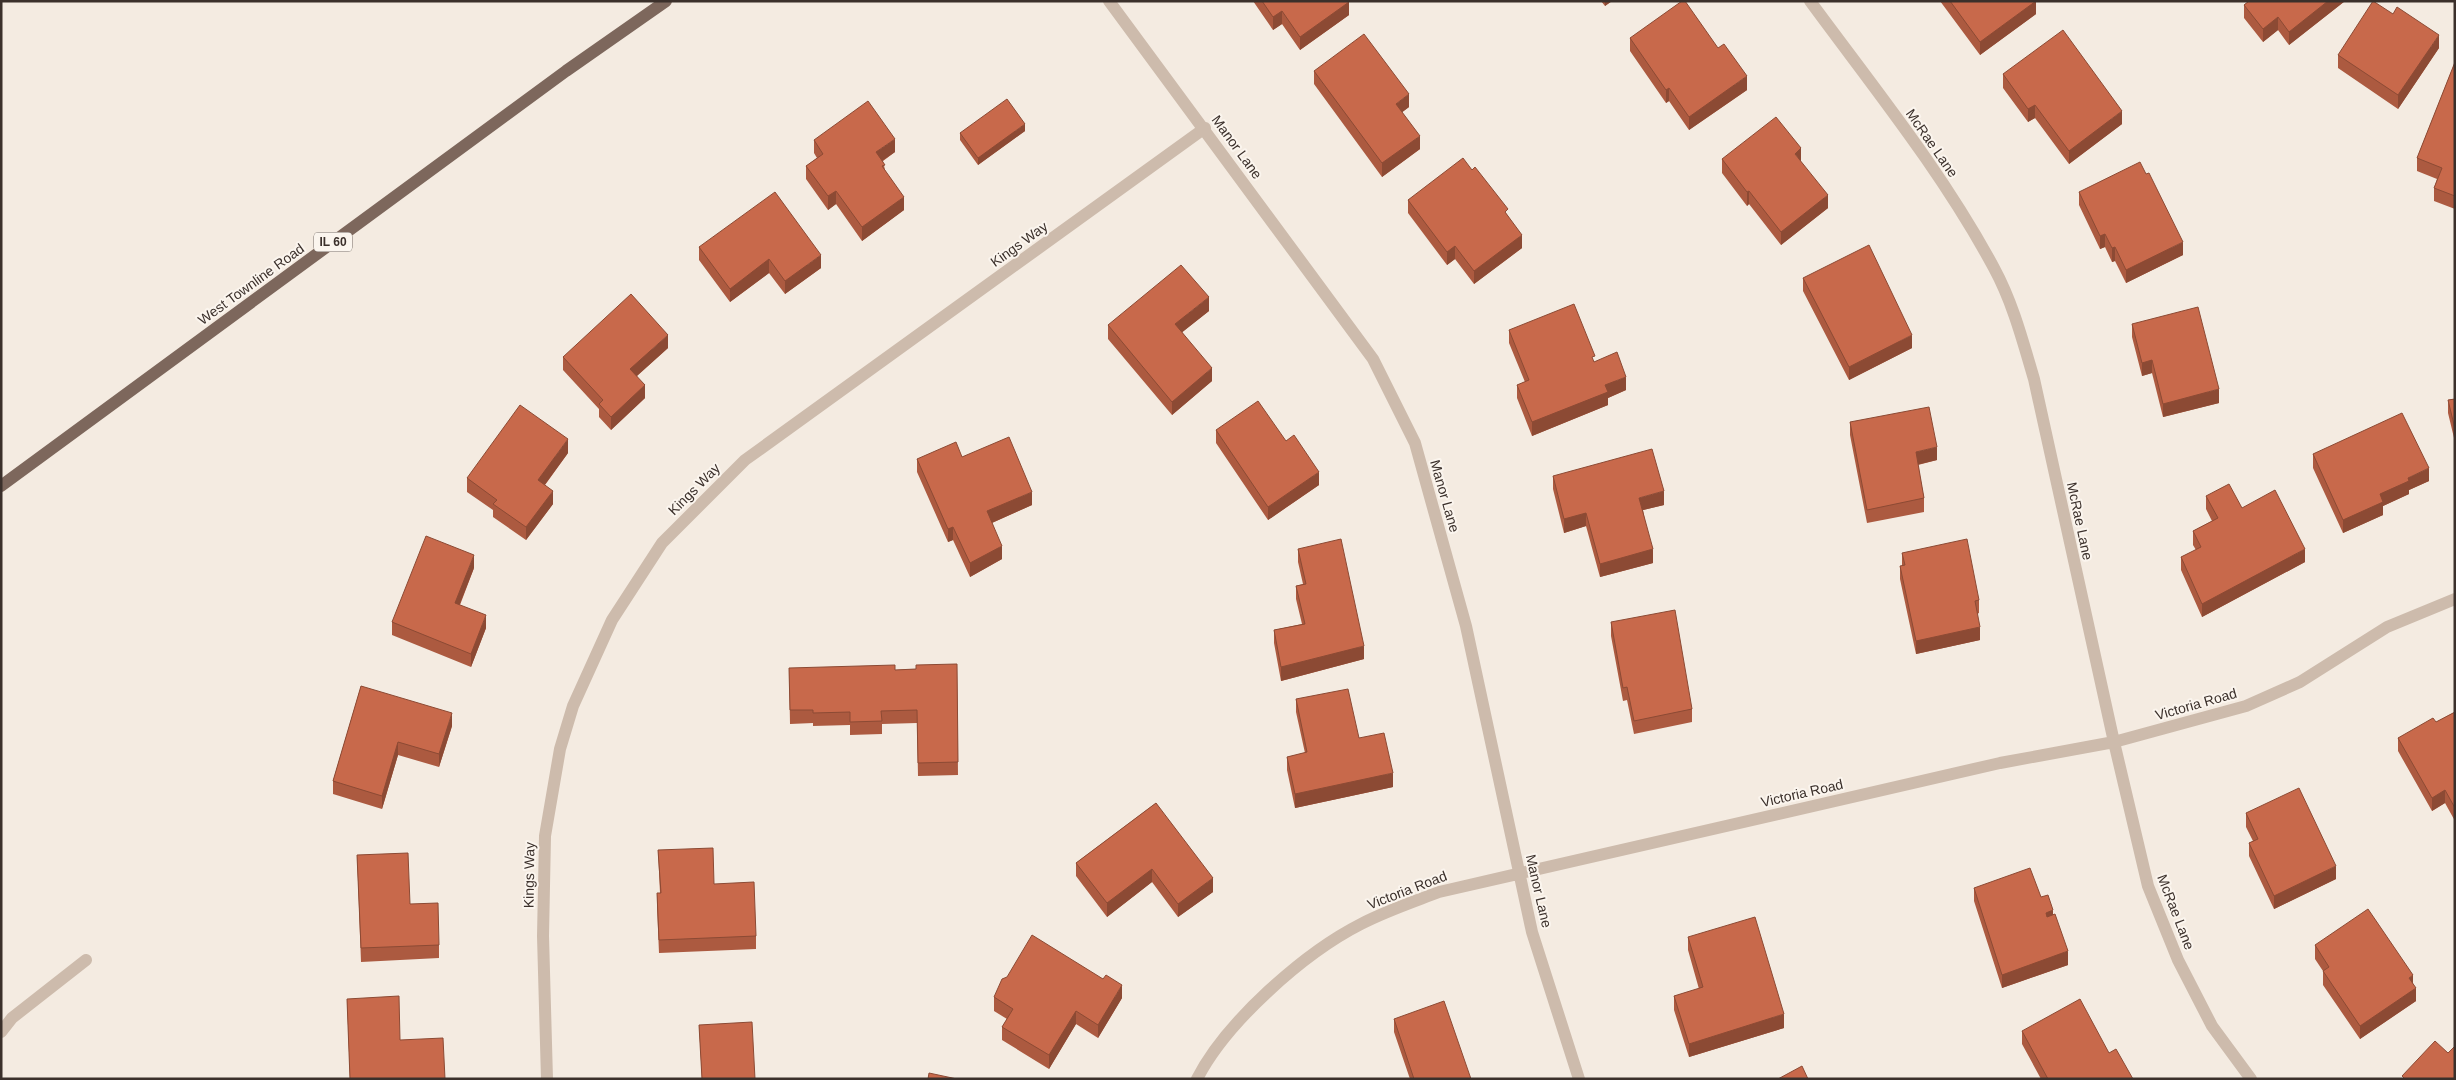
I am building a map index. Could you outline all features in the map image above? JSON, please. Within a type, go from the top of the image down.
[{"type":"main road","name":"West Townline Road","points":[[1,486],[558,77],[666,1]]},
{"type":"street","name":"Manor Lane","points":[[1109,1],[1373,359],[1415,443],[1466,626],[1532,932],[1579,1079]]},
{"type":"street","name":"McRae Lane","points":[[1810,1],[1932,166],[1995,269],[2012,312],[2034,379],[2114,742],[2148,886],[2178,960],[2212,1026],[2251,1079]]},
{"type":"street","name":"Kings Way","points":[[547,1079],[543,936],[545,836],[560,749],[573,706],[612,620],[662,543],[744,460],[1204,128]]},
{"type":"street","name":"Victoria Road","points":[[1197,1079],[1203,1066],[1251,1008],[1304,960],[1361,924],[1439,892],[2000,763],[2114,742],[2246,706],[2300,682],[2387,627],[2455,599]]},
{"type":"street","points":[[1,1032],[12,1018],[86,960]]},
{"type":"building","points":[[1262,1],[1349,2],[1300,37],[1282,11],[1273,17]]},
{"type":"building","points":[[1682,1],[1685,1],[1718,48],[1724,44],[1747,76],[1689,117],[1669,88],[1666,90],[1630,38]]},
{"type":"building","points":[[1950,1],[2036,1],[1980,42]]},
{"type":"building","points":[[2249,1],[2328,1],[2289,32],[2278,17],[2263,29],[2244,5]]},
{"type":"building","points":[[2373,1],[2393,14],[2397,7],[2439,35],[2398,95],[2338,55]]},
{"type":"building","points":[[2063,30],[2122,111],[2069,151],[2035,105],[2028,109],[2003,74]]},
{"type":"building","points":[[1364,34],[1409,94],[1396,104],[1420,136],[1382,163],[1314,71]]},
{"type":"building","points":[[2455,62],[2455,196],[2434,188],[2442,168],[2417,158]]},
{"type":"building","points":[[1007,99],[1025,124],[978,158],[960,133]]},
{"type":"building","points":[[868,101],[895,139],[876,152],[885,165],[882,166],[904,197],[862,227],[836,191],[828,196],[806,166],[823,154],[814,140]]},
{"type":"building","points":[[1776,117],[1801,148],[1795,154],[1828,195],[1781,232],[1722,159]]},
{"type":"building","points":[[1463,158],[1472,170],[1475,167],[1508,209],[1505,212],[1522,235],[1474,271],[1455,246],[1447,252],[1408,200]]},
{"type":"building","points":[[2140,162],[2146,174],[2149,173],[2183,242],[2126,270],[2115,247],[2112,248],[2105,234],[2100,236],[2079,192]]},
{"type":"building","points":[[775,192],[821,255],[785,281],[769,259],[730,289],[699,247]]},
{"type":"building","points":[[1869,245],[1912,335],[1849,367],[1803,278]]},
{"type":"building","points":[[1181,265],[1209,297],[1175,324],[1212,368],[1172,402],[1108,325]]},
{"type":"building","points":[[631,294],[668,335],[630,369],[645,385],[611,417],[599,404],[603,400],[563,357]]},
{"type":"building","points":[[1574,304],[1595,356],[1592,357],[1594,362],[1617,352],[1626,377],[1605,385],[1608,392],[1532,422],[1517,385],[1529,380],[1509,330]]},
{"type":"building","points":[[2198,307],[2219,389],[2163,404],[2152,360],[2142,363],[2132,324]]},
{"type":"building","points":[[2455,399],[2455,429],[2448,400]]},
{"type":"building","points":[[1258,401],[1286,441],[1294,435],[1319,472],[1268,507],[1216,430]]},
{"type":"building","points":[[520,405],[568,439],[538,480],[553,491],[526,527],[493,504],[497,500],[467,478]]},
{"type":"building","points":[[1929,407],[1937,447],[1916,452],[1924,498],[1867,510],[1850,422]]},
{"type":"building","points":[[2402,413],[2429,468],[2408,478],[2409,481],[2380,494],[2383,502],[2343,520],[2313,454]]},
{"type":"building","points":[[1009,437],[1032,492],[987,511],[1002,546],[970,563],[953,527],[948,529],[917,459],[956,442],[962,457]]},
{"type":"building","points":[[1652,449],[1664,491],[1639,498],[1653,549],[1600,564],[1586,513],[1564,519],[1553,476]]},
{"type":"building","points":[[2229,484],[2242,508],[2275,490],[2305,549],[2202,604],[2181,557],[2201,547],[2193,531],[2218,518],[2206,496]]},
{"type":"building","points":[[426,536],[474,555],[455,603],[486,615],[471,654],[392,622]]},
{"type":"building","points":[[1341,539],[1364,646],[1281,667],[1274,630],[1305,624],[1296,586],[1306,584],[1298,549]]},
{"type":"building","points":[[1967,539],[1979,600],[1975,601],[1980,627],[1916,641],[1900,566],[1905,565],[1902,553]]},
{"type":"building","points":[[1675,610],[1692,709],[1634,721],[1627,687],[1623,688],[1611,622]]},
{"type":"building","points":[[957,664],[958,762],[918,763],[917,710],[881,711],[882,721],[850,722],[850,712],[813,713],[813,710],[790,710],[789,668],[895,665],[895,670],[916,669],[916,665]]},
{"type":"building","points":[[361,686],[452,713],[439,754],[398,742],[382,796],[333,781]]},
{"type":"building","points":[[1348,689],[1359,738],[1384,733],[1393,773],[1295,794],[1287,757],[1307,752],[1296,699]]},
{"type":"building","points":[[2455,712],[2455,808],[2445,790],[2432,798],[2398,738],[2433,718],[2436,722]]},
{"type":"building","points":[[2299,788],[2336,866],[2274,896],[2249,843],[2258,839],[2246,813]]},
{"type":"building","points":[[1156,803],[1213,878],[1178,904],[1152,869],[1107,903],[1076,863]]},
{"type":"building","points":[[713,848],[714,884],[754,882],[756,936],[659,940],[657,893],[661,893],[658,850]]},
{"type":"building","points":[[408,853],[410,904],[438,903],[439,945],[361,948],[357,855]]},
{"type":"building","points":[[2030,868],[2041,897],[2048,895],[2053,910],[2046,913],[2047,917],[2055,914],[2068,951],[2002,975],[1974,888]]},
{"type":"building","points":[[2368,909],[2413,975],[2409,978],[2416,988],[2360,1026],[2323,971],[2329,967],[2315,945]]},
{"type":"building","points":[[1755,917],[1784,1014],[1689,1044],[1674,996],[1703,987],[1688,937]]},
{"type":"building","points":[[1032,935],[1103,979],[1106,975],[1122,985],[1098,1025],[1076,1011],[1049,1055],[1002,1027],[1013,1009],[994,997],[1002,979],[1007,977]]},
{"type":"building","points":[[399,996],[400,1040],[443,1038],[445,1079],[350,1079],[347,999]]},
{"type":"building","points":[[2080,999],[2109,1053],[2116,1049],[2133,1079],[2048,1079],[2022,1031]]},
{"type":"building","points":[[1444,1001],[1471,1079],[1414,1079],[1394,1019]]},
{"type":"building","points":[[752,1022],[755,1079],[702,1079],[699,1025]]},
{"type":"building","points":[[2435,1041],[2448,1053],[2455,1046],[2455,1079],[2405,1079],[2402,1076]]},
{"type":"building","points":[[1802,1066],[1808,1079],[1778,1079]]},
{"type":"building","points":[[929,1073],[957,1079],[928,1079]]}]
